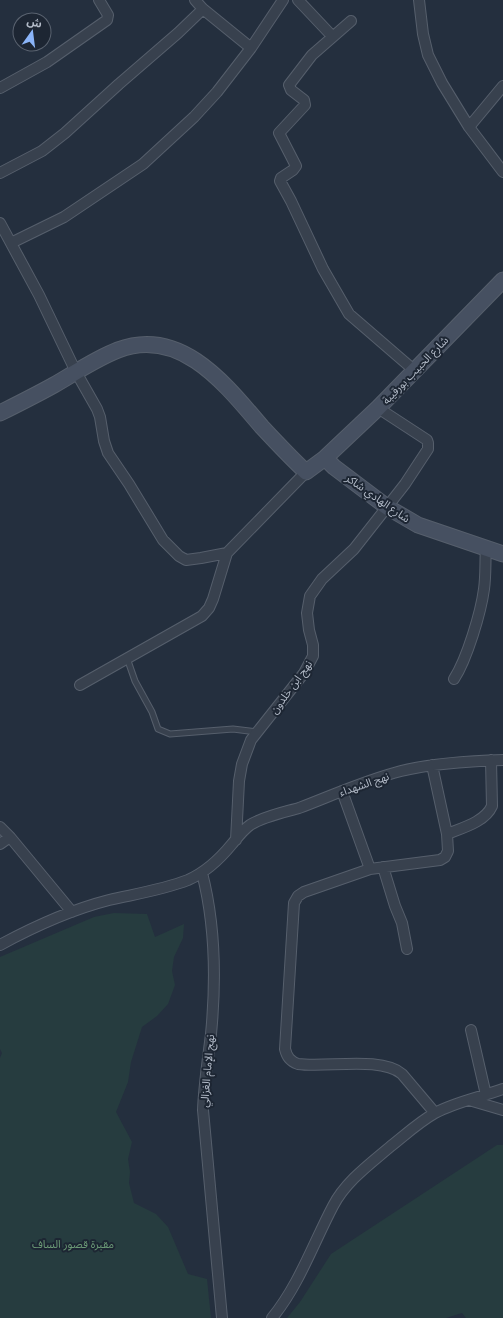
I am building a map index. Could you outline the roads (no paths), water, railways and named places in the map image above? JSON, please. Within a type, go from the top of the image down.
[{"type":"street","points":[[0,88],[47,62],[107,20],[108,15],[99,0]]},
{"type":"street","points":[[195,0],[251,48]]},
{"type":"street","points":[[11,243],[64,218],[143,164],[194,117],[217,92],[251,48],[283,0]]},
{"type":"street","points":[[298,0],[332,36]]},
{"type":"street","points":[[419,0],[423,34],[428,55],[442,83],[469,127],[503,172]]},
{"type":"street","points":[[0,173],[42,151],[65,133],[178,33],[203,8]]},
{"type":"street","points":[[351,21],[332,36],[312,56],[289,85],[291,90],[304,100],[306,105],[279,133],[296,166],[293,170],[281,178],[281,184],[291,201],[323,269],[349,314],[415,371]]},
{"type":"street","points":[[469,127],[503,86]]},
{"type":"street","points":[[0,223],[39,295],[76,372],[97,409],[108,453],[164,540],[178,556],[186,560],[227,553]]},
{"type":"street","name":"شارع الحبيب بورقيبة","points":[[306,472],[325,458],[378,408],[503,281]]},
{"type":"street","points":[[0,413],[28,399],[96,360],[139,345],[155,344],[177,350],[212,373],[306,472],[227,553],[213,599],[209,608],[202,616],[80,685]]},
{"type":"street","name":"نهج ابن خلدون","points":[[236,840],[239,781],[251,740],[304,673],[313,656],[313,645],[307,613],[310,596],[322,579],[354,549],[427,452],[427,440],[378,408]]},
{"type":"street","name":"شارع الهادي شاكر","points":[[325,458],[334,467],[387,507],[418,525],[502,552]]},
{"type":"street","points":[[454,679],[460,670],[480,612],[484,589],[486,548]]},
{"type":"street","points":[[447,834],[478,820],[490,810],[492,806],[491,760]]},
{"type":"street","name":"نهج الشهداء","points":[[0,945],[25,931],[72,912],[109,900],[154,891],[202,873],[218,860],[249,825],[255,822],[385,776],[432,765],[503,760]]},
{"type":"street","points":[[432,765],[447,834],[448,851],[445,857],[440,860],[370,870],[304,892],[298,896],[294,903],[285,1049],[287,1056],[298,1064],[386,1066],[397,1070],[435,1113]]},
{"type":"street","points":[[342,791],[370,870]]},
{"type":"street","points":[[0,827],[72,912]]},
{"type":"street","points":[[0,844],[10,837]]},
{"type":"street","points":[[384,867],[395,906],[402,923],[407,949]]},
{"type":"street","name":"نهج الإمام الغزالي","points":[[202,873],[209,900],[212,929],[214,995],[203,1110],[222,1318]]},
{"type":"street","points":[[472,1030],[486,1095]]},
{"type":"street","points":[[272,1318],[282,1306],[301,1271],[333,1205],[350,1182],[406,1134],[435,1113],[503,1089]]},
{"type":"street","points":[[469,1100],[503,1110]]},
{"type":"lane","points":[[127,658],[135,681],[152,712],[158,729],[170,734],[233,729],[257,732]]},
{"type":"park label","name":"مقبرة قصور الساف","points":[[73,1244]]}]
